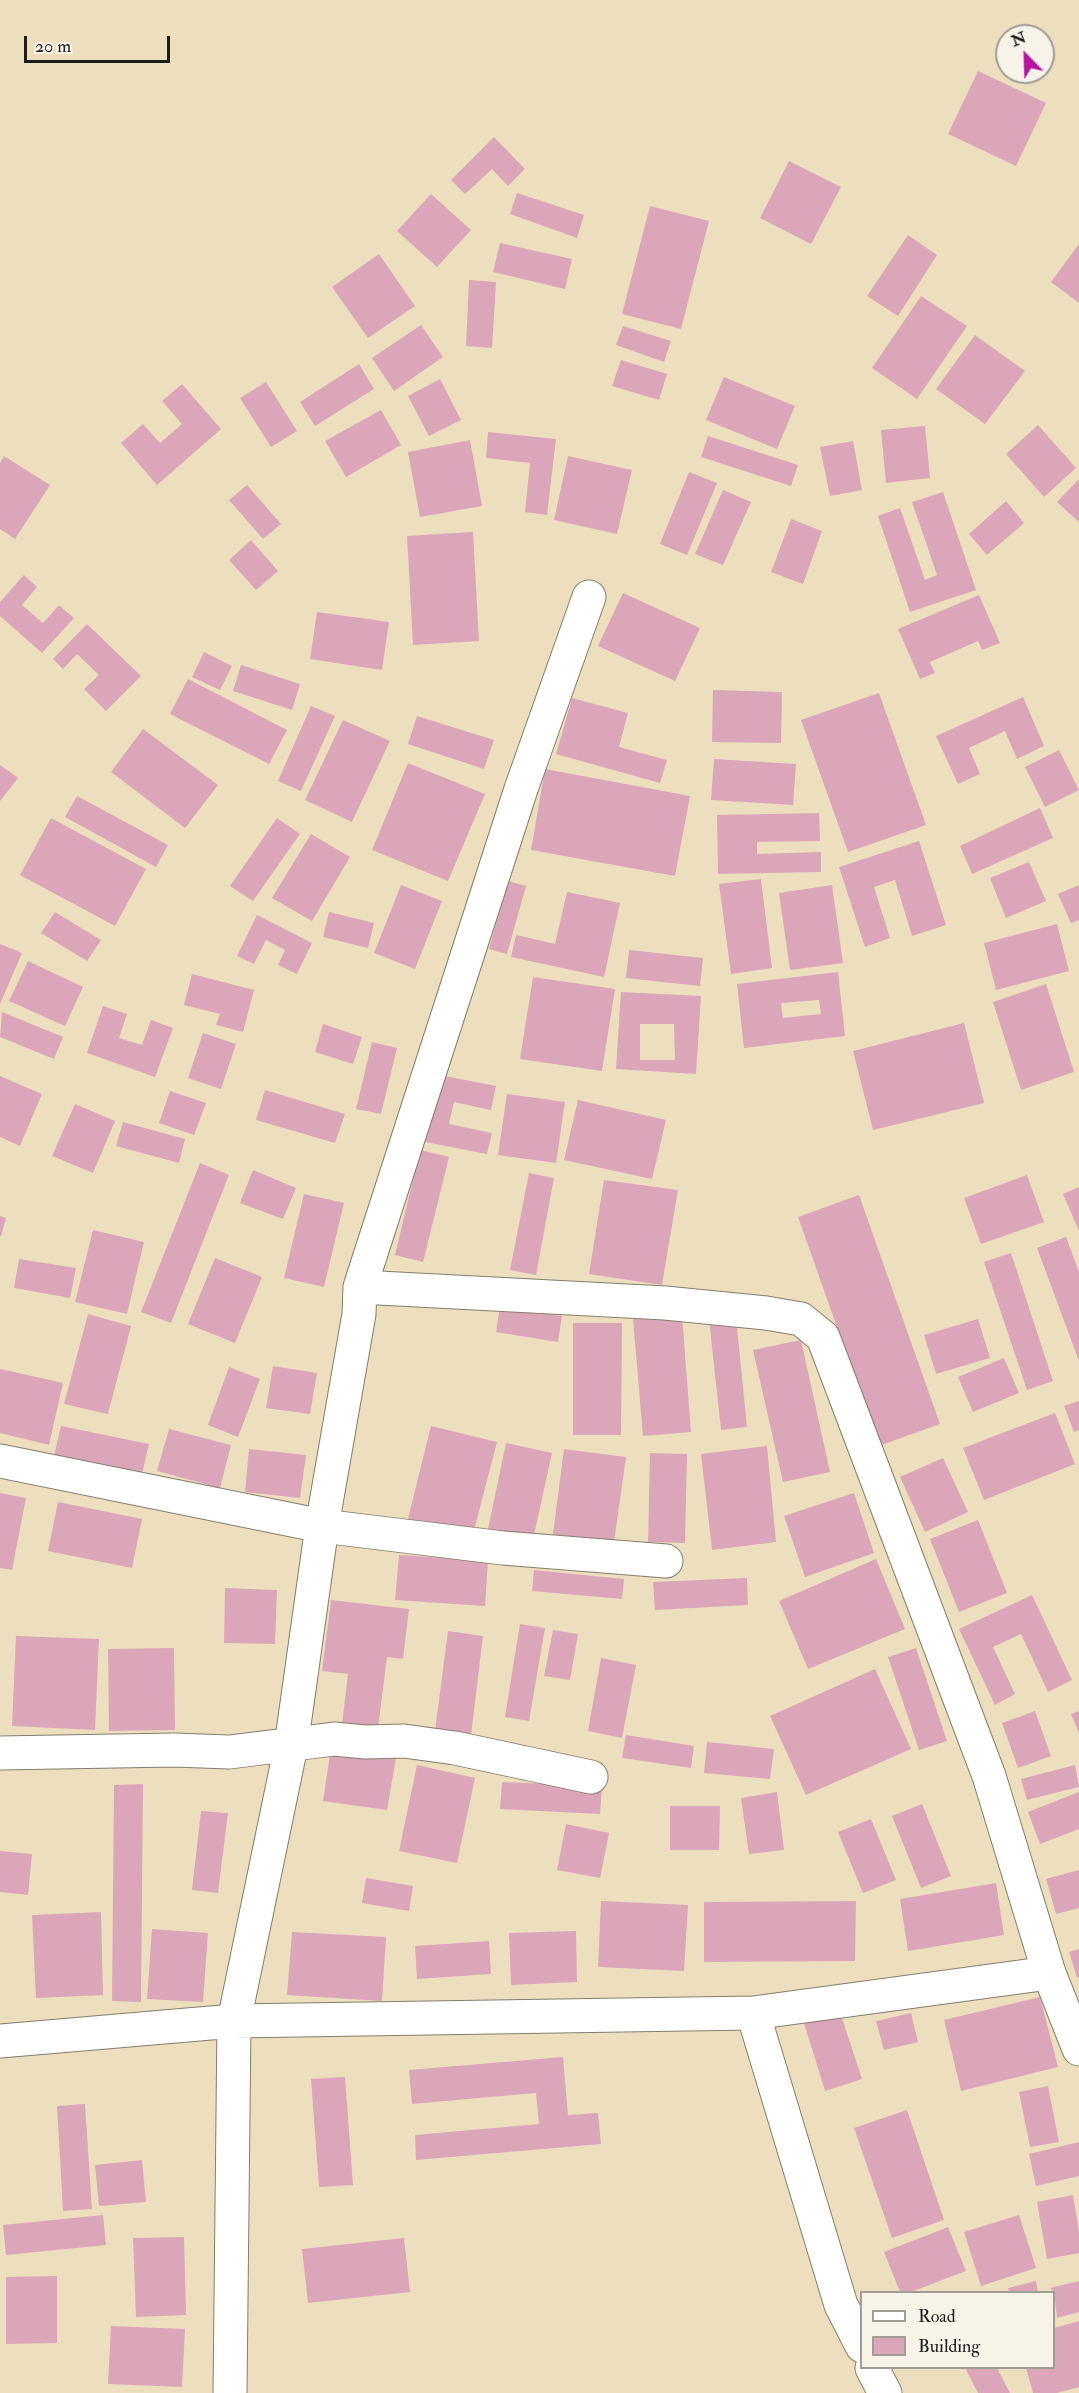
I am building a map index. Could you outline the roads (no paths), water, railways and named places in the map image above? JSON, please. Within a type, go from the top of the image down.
[{"type":"street","points":[[230,2393],[234,2020],[291,1746],[322,1527],[359,1314],[360,1287],[521,789],[589,597]]},
{"type":"street","points":[[360,1287],[666,1303],[766,1313],[801,1319],[823,1337],[989,1776],[1049,1973],[1079,2049]]},
{"type":"street","points":[[0,1461],[322,1527],[503,1548],[666,1562]]},
{"type":"street","points":[[0,1753],[174,1750],[230,1752],[334,1739],[365,1742],[405,1741],[454,1748],[591,1777]]},
{"type":"street","points":[[0,2041],[234,2020],[753,2013],[1049,1973]]},
{"type":"street","points":[[753,2013],[841,2305],[860,2344]]},
{"type":"street","points":[[873,2369],[885,2393]]}]
